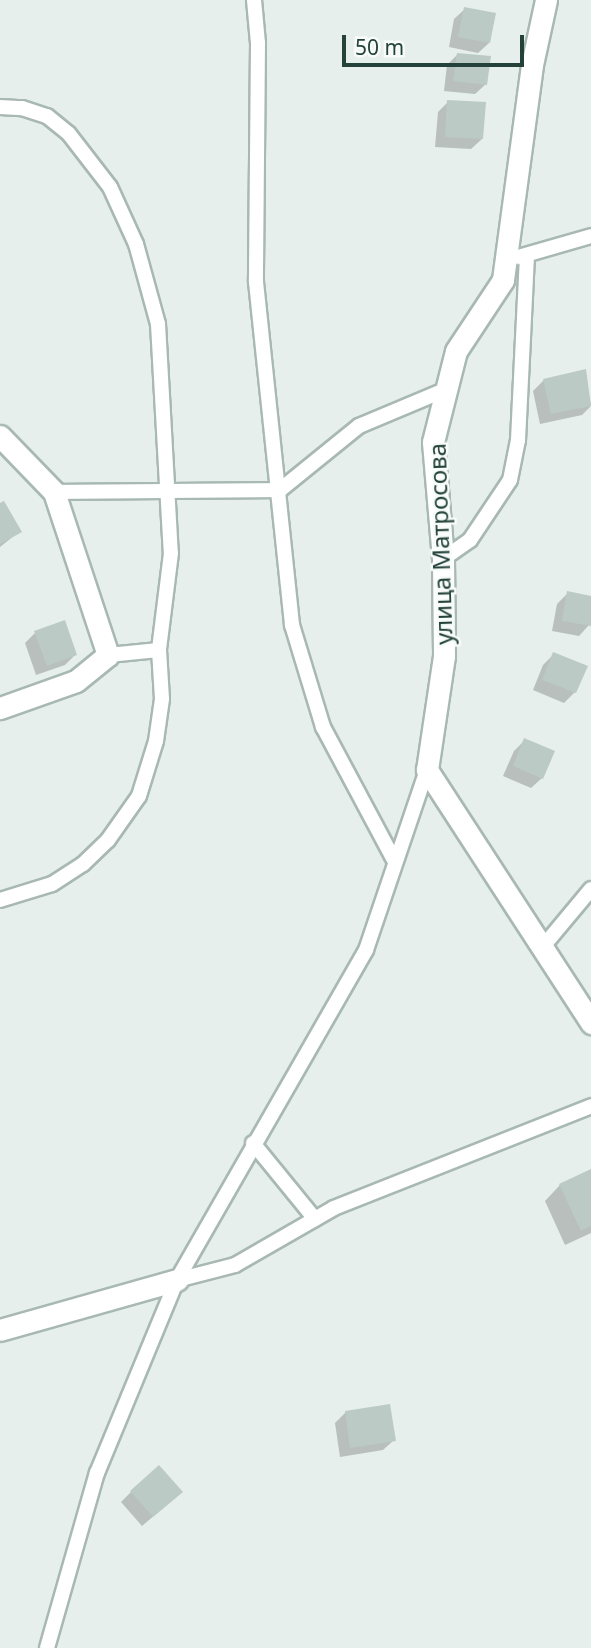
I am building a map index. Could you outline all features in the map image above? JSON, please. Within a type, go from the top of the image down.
[{"type":"street","name":"улица Матросова","points":[[427,770],[444,656],[443,559],[433,442],[456,351],[517,258],[532,65],[546,0]]},
{"type":"street","points":[[0,436],[54,492],[107,655],[76,681],[0,708]]},
{"type":"street","points":[[427,770],[591,1023]]},
{"type":"street","points":[[0,1330],[177,1280]]},
{"type":"lane","points":[[254,0],[258,43],[256,282],[292,625],[323,727],[394,860]]},
{"type":"lane","points":[[0,107],[22,108],[47,116],[69,134],[110,187],[136,244],[158,324],[166,491],[172,553],[159,650],[162,699],[156,741],[139,796],[108,840],[83,864],[52,884],[0,900]]},
{"type":"lane","points":[[443,559],[470,540],[510,480],[518,440],[517,258],[591,236]]},
{"type":"lane","points":[[54,492],[279,490],[359,426],[447,389]]},
{"type":"lane","points":[[107,655],[159,650]]},
{"type":"lane","points":[[47,1648],[97,1473],[177,1280],[253,1143],[366,950],[394,860],[427,770]]},
{"type":"lane","points":[[541,949],[591,889]]},
{"type":"lane","points":[[177,1280],[235,1265],[316,1219],[591,1106]]},
{"type":"lane","points":[[253,1143],[316,1219]]},
{"type":"building","points":[[464,7],[496,13],[490,43],[458,37]]},
{"type":"building","points":[[457,53],[491,56],[487,85],[453,81]]},
{"type":"building","points":[[447,100],[486,102],[483,139],[445,137]]},
{"type":"building","points":[[586,369],[591,406],[551,414],[543,379]]},
{"type":"building","points":[[4,501],[22,532],[0,544],[0,503]]},
{"type":"building","points":[[567,591],[591,596],[591,626],[562,621]]},
{"type":"building","points":[[65,620],[77,655],[47,666],[34,631]]},
{"type":"building","points":[[553,652],[588,666],[576,693],[542,680]]},
{"type":"building","points":[[524,738],[555,751],[543,779],[513,766]]},
{"type":"building","points":[[591,1169],[591,1226],[581,1231],[559,1184]]},
{"type":"building","points":[[390,1404],[396,1441],[350,1448],[345,1411]]},
{"type":"building","points":[[159,1465],[183,1492],[153,1517],[130,1491]]}]
